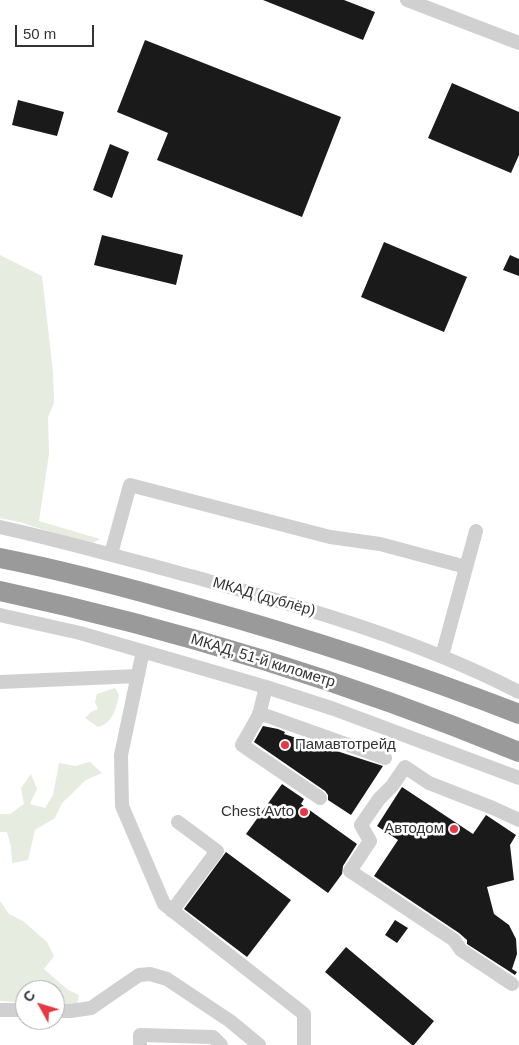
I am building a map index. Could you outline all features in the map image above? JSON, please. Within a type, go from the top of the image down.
[{"type":"highway","points":[[0,558],[103,581],[291,634],[370,660],[519,714]]},
{"type":"highway","name":"МКАД, 51-й километр","points":[[0,590],[93,612],[285,666],[341,684],[466,730],[519,752]]},
{"type":"street","points":[[406,0],[519,43]]},
{"type":"street","points":[[111,554],[130,485],[330,537],[380,544],[466,567]]},
{"type":"street","name":"МКАД (дублёр)","points":[[0,527],[111,554],[303,607],[362,626],[442,656],[519,692]]},
{"type":"street","points":[[442,656],[476,531]]},
{"type":"street","points":[[0,615],[80,633],[334,708],[519,778]]},
{"type":"street","points":[[142,651],[121,755],[122,806],[164,904],[304,1014],[304,1045]]},
{"type":"street","points":[[0,682],[137,676]]},
{"type":"street","points":[[266,687],[259,714],[242,745],[320,798]]},
{"type":"street","points":[[259,714],[385,758]]},
{"type":"street","points":[[512,984],[461,950],[454,940],[350,872],[370,841],[362,825],[379,799],[392,786],[405,767],[429,783],[519,820]]},
{"type":"street","points":[[172,911],[217,851],[178,822]]},
{"type":"street","points":[[65,1011],[91,1008],[139,975],[150,974],[167,979],[183,989],[230,1021],[259,1045]]},
{"type":"street","points":[[0,1010],[15,1010]]},
{"type":"street","points":[[140,1045],[140,1035],[213,1037],[221,1045]]},
{"type":"shaded area","points":[[0,255],[42,276],[53,372],[54,403],[48,417],[49,454],[39,521],[100,539],[90,544],[0,518]]},
{"type":"shaded area","points":[[115,688],[119,695],[115,710],[107,722],[98,727],[85,718],[91,712],[98,709],[95,702],[97,694]]},
{"type":"shaded area","points":[[90,762],[102,773],[86,780],[62,803],[55,818],[35,830],[28,860],[12,863],[11,847],[7,832],[0,832],[0,814],[10,814],[24,804],[21,788],[31,774],[37,789],[30,804],[45,808],[53,795],[59,763],[75,766]]},
{"type":"shaded area","points":[[0,901],[9,914],[23,921],[47,942],[54,956],[44,969],[57,980],[15,980],[15,1002],[0,1001]]},
{"type":"shaded area","points":[[65,987],[79,995],[77,1004],[65,1005]]},
{"type":"building","points":[[263,0],[344,0],[375,12],[363,40]]},
{"type":"building","points":[[145,40],[341,117],[302,217],[157,160],[168,133],[117,112]]},
{"type":"building","points":[[452,83],[519,112],[519,155],[511,173],[428,138]]},
{"type":"building","points":[[18,100],[64,112],[57,136],[12,125]]},
{"type":"building","points":[[110,144],[129,152],[112,198],[93,190]]},
{"type":"building","points":[[102,235],[183,255],[176,285],[94,265]]},
{"type":"building","points":[[384,242],[467,277],[444,332],[361,297]]},
{"type":"building","points":[[510,255],[519,259],[519,276],[503,270]]},
{"type":"building","points":[[263,726],[278,729],[285,732],[284,734],[383,766],[351,815],[328,800],[328,795],[325,791],[254,742]]},
{"type":"building","points":[[282,784],[304,799],[301,804],[357,844],[343,866],[342,874],[328,893],[246,834]]},
{"type":"building","points":[[402,787],[473,834],[486,815],[516,835],[510,845],[514,880],[487,887],[494,914],[509,925],[516,939],[517,954],[512,969],[517,972],[515,975],[467,944],[467,940],[459,933],[374,876],[398,840],[377,826]]},
{"type":"building","points":[[226,852],[291,900],[247,957],[184,909]]},
{"type":"building","points":[[395,920],[408,928],[397,943],[385,935]]},
{"type":"building","points":[[346,947],[434,1021],[414,1045],[325,972]]},
{"type":"place","name":"Памавтотрейд","points":[[285,745]]},
{"type":"place","name":"Chest Avto","points":[[304,812]]},
{"type":"place","name":"Автодом","points":[[454,829]]}]
